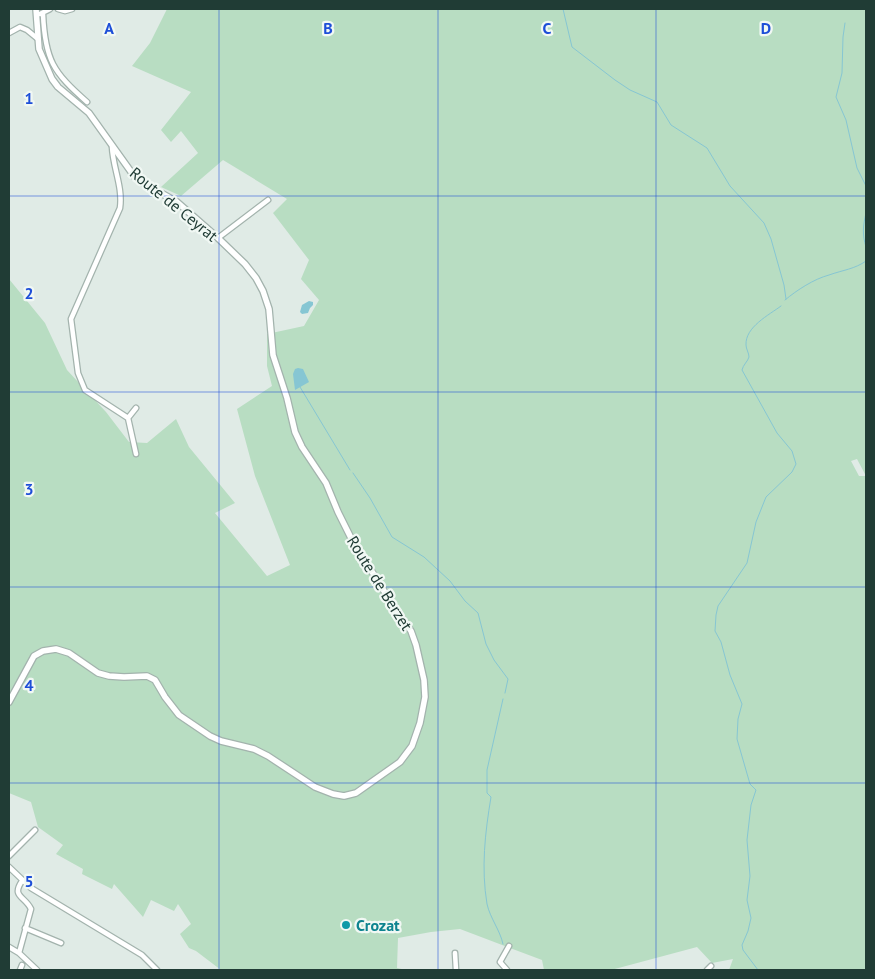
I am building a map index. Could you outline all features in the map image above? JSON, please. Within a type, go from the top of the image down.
[{"type":"street","points":[[50,9],[38,13],[52,64],[64,81],[87,102]]},
{"type":"street","points":[[58,9],[64,11],[72,9]]},
{"type":"street","name":"Route de Ceyrat","points":[[38,13],[39,49],[52,79],[58,87],[89,113],[134,176],[143,184],[177,202],[218,238],[256,278],[269,309],[273,355]]},
{"type":"street","points":[[9,25],[11,32],[20,27],[38,39]]},
{"type":"street","points":[[112,147],[112,159],[120,185],[122,200],[71,319],[78,373],[85,390],[99,401],[107,403],[128,418],[136,454]]},
{"type":"street","points":[[218,238],[268,200]]},
{"type":"street","name":"Route de Berzet","points":[[9,702],[34,656],[43,651],[56,649],[69,653],[98,673],[124,677],[147,676],[155,680],[164,697],[179,715],[210,736],[221,741],[254,749],[315,787],[333,794],[344,796],[356,793],[400,762],[406,755],[417,733],[425,697],[424,680],[416,645],[411,631],[394,608],[351,538],[326,483],[302,447],[295,432],[287,398],[273,355]]},
{"type":"street","points":[[128,418],[136,408]]},
{"type":"street","points":[[9,856],[35,830]]},
{"type":"street","points":[[9,867],[31,888],[144,956],[157,970]]},
{"type":"street","points":[[19,953],[31,909],[18,894],[18,888],[22,881]]},
{"type":"street","points":[[25,928],[61,943]]},
{"type":"street","points":[[507,970],[500,962],[509,946]]},
{"type":"street","points":[[9,947],[19,953],[37,970]]},
{"type":"street","points":[[455,954],[456,970]]},
{"type":"street","points":[[20,970],[22,965]]},
{"type":"green space","points":[[167,9],[866,9],[866,476],[866,970],[729,970],[733,959],[712,963],[697,947],[611,970],[544,970],[542,960],[460,929],[398,938],[397,968],[406,970],[221,970],[189,948],[180,934],[191,924],[178,904],[174,911],[151,900],[143,917],[114,884],[112,889],[82,874],[83,869],[56,854],[63,845],[38,827],[31,802],[9,793],[9,279],[45,323],[67,370],[106,412],[129,442],[147,443],[176,419],[189,447],[235,503],[215,513],[267,576],[290,565],[255,476],[237,409],[272,386],[267,366],[267,334],[304,326],[319,300],[301,279],[309,260],[273,213],[287,199],[223,160],[181,196],[161,187],[198,153],[181,131],[171,142],[161,130],[191,92],[132,66],[150,43]],"holes":[[[857,459],[866,476],[859,476],[851,461]]]},
{"type":"water","points":[[309,301],[313,302],[313,305],[308,313],[302,314],[300,312],[302,305]]},
{"type":"water","points":[[295,369],[303,369],[309,382],[295,390],[293,374]]},
{"type":"waterway","points":[[563,9],[572,47],[630,90],[657,102],[671,125],[707,148],[730,186],[764,223],[771,239],[786,299]]},
{"type":"waterway","points":[[845,23],[842,73],[836,97],[846,120],[857,168],[866,186]]},
{"type":"waterway","points":[[866,213],[863,230],[866,247]]},
{"type":"waterway","points":[[785,300],[817,279],[853,268],[866,261]]},
{"type":"waterway","points":[[758,970],[743,950],[742,945],[751,918],[747,900],[750,876],[747,840],[751,805],[756,790],[750,784],[737,739],[738,719],[742,704],[730,675],[721,642],[715,631],[718,606],[747,563],[756,522],[766,497],[792,472],[796,464],[792,451],[777,433],[742,370],[749,357],[746,345],[749,333],[753,327],[781,306]]},
{"type":"waterway","points":[[300,387],[350,470]]},
{"type":"waterway","points":[[353,473],[370,498],[392,537],[424,557],[450,581],[465,601],[478,613],[486,644],[494,660],[508,679],[505,693]]},
{"type":"waterway","points":[[503,699],[487,770],[487,793],[491,797],[484,864],[487,904],[503,944]]},
{"type":"place","name":"Crozat","points":[[346,925]]}]
